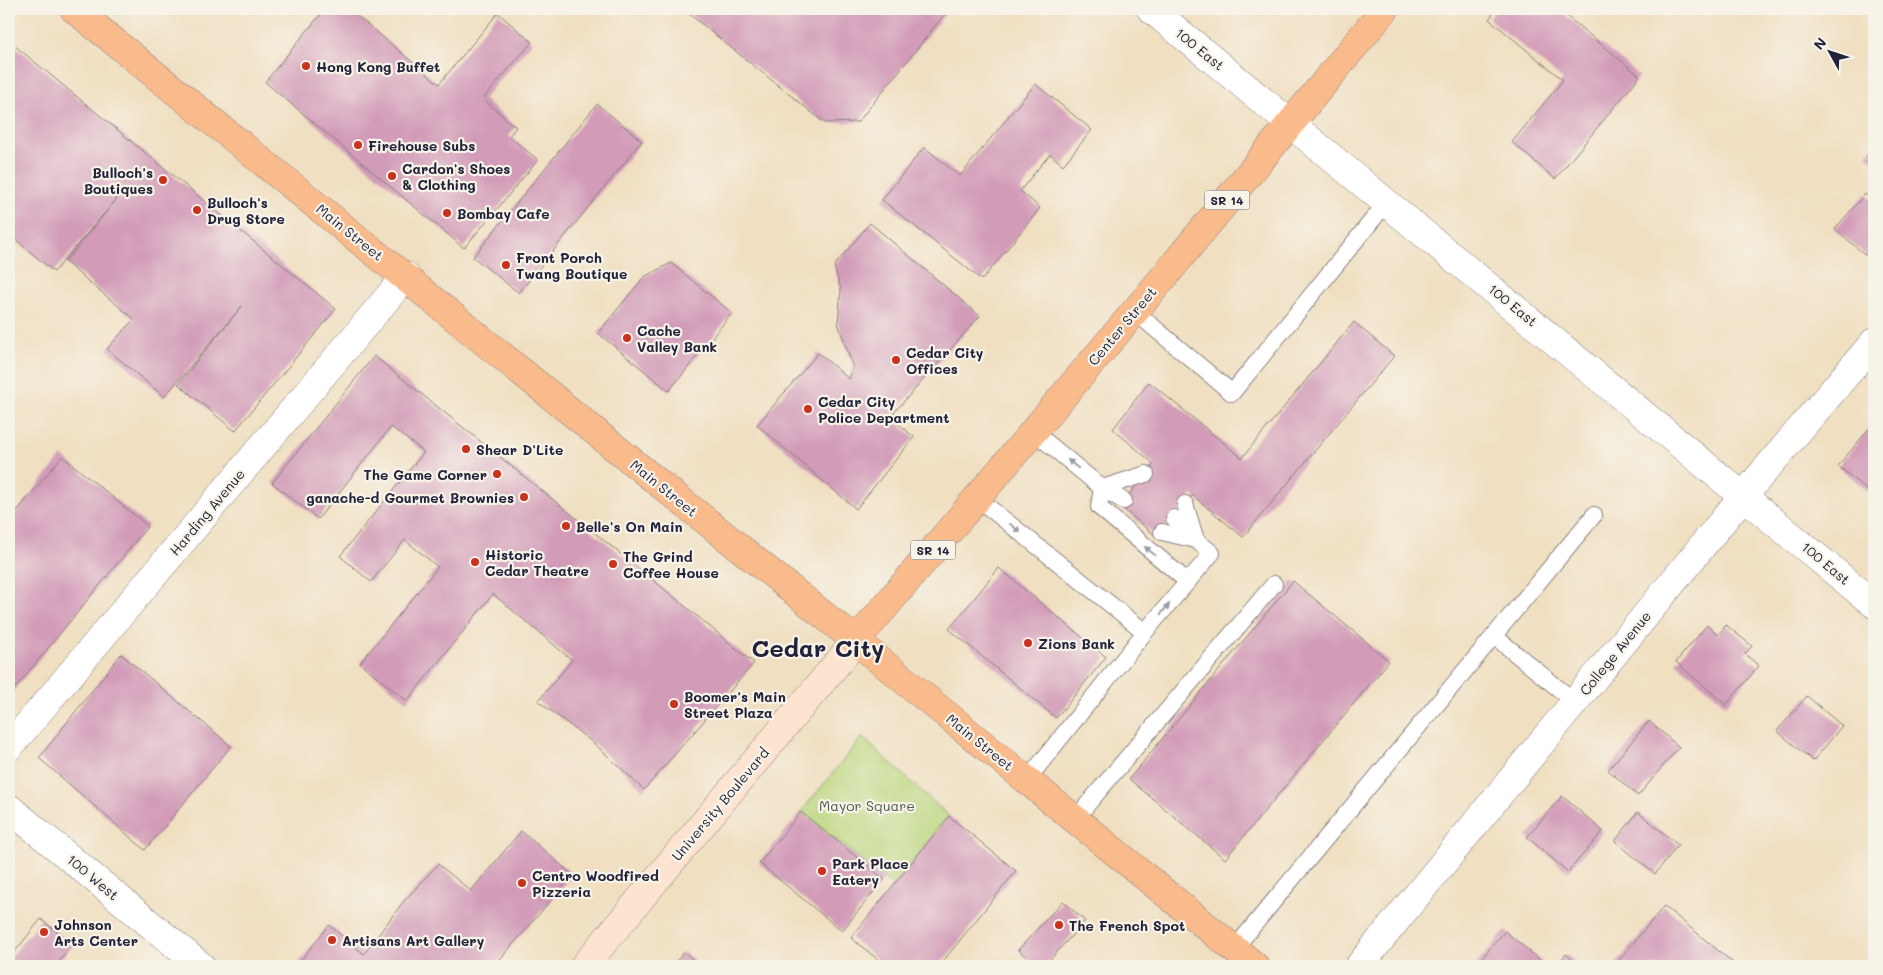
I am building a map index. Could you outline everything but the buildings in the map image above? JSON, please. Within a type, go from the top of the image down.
[{"type":"main road","name":"Main Street","points":[[74,9],[406,276],[1255,966]]},
{"type":"main road","name":"Center Street","points":[[856,641],[1385,9]]},
{"type":"main road","name":"University Boulevard","points":[[584,966],[856,641]]},
{"type":"street","name":"100 East","points":[[1151,9],[1744,495],[1874,604]]},
{"type":"street","name":"Harding Avenue","points":[[9,747],[406,276]]},
{"type":"street","name":"College Avenue","points":[[1359,966],[1744,495],[1874,342]]},
{"type":"street","name":"100 West","points":[[9,808],[201,966]]},
{"type":"lane","points":[[1134,311],[1232,393],[1387,202]]},
{"type":"lane","points":[[1033,431],[1102,488],[1124,501]]},
{"type":"lane","points":[[1102,488],[1146,474]]},
{"type":"lane","points":[[1102,488],[1134,488]]},
{"type":"lane","points":[[1102,488],[1099,507],[1188,582]]},
{"type":"lane","points":[[977,498],[1145,632]]},
{"type":"lane","points":[[1185,504],[1196,540]]},
{"type":"lane","points":[[1234,949],[1594,515]]},
{"type":"lane","points":[[1027,780],[1145,632],[1212,553],[1174,518]]},
{"type":"lane","points":[[1162,532],[1196,540]]},
{"type":"lane","points":[[1075,819],[1274,584]]},
{"type":"lane","points":[[1494,636],[1575,702]]},
{"type":"green space","name":"Mayor Square","points":[[862,737],[949,816],[893,886],[801,812]]},
{"type":"place","name":"Hong Kong Buffet","points":[[306,66]]},
{"type":"place","name":"Firehouse Subs","points":[[358,145]]},
{"type":"place","name":"Cardon's Shoes & Clothing","points":[[392,176]]},
{"type":"place","name":"Bulloch's Boutiques","points":[[163,180]]},
{"type":"place","name":"Bulloch's Drug Store","points":[[197,210]]},
{"type":"place","name":"Bombay Cafe","points":[[447,213]]},
{"type":"place","name":"Front Porch Twang Boutique","points":[[506,265]]},
{"type":"place","name":"Cache Valley Bank","points":[[627,338]]},
{"type":"place","name":"Cedar City Offices","points":[[896,360]]},
{"type":"place","name":"Cedar City Police Department","points":[[808,409]]},
{"type":"place","name":"Shear D'Lite","points":[[466,449]]},
{"type":"place","name":"The Game Corner","points":[[497,474]]},
{"type":"place","name":"ganache-d Gourmet Brownies","points":[[524,497]]},
{"type":"place","name":"Belle's On Main","points":[[566,526]]},
{"type":"place","name":"Historic Cedar Theatre","points":[[475,562]]},
{"type":"place","name":"The Grind Coffee House","points":[[613,564]]},
{"type":"place","name":"Zions Bank","points":[[1028,643]]},
{"type":"place","name":"Boomer's Main Street Plaza","points":[[674,704]]},
{"type":"place","name":"Park Place Eatery","points":[[822,871]]},
{"type":"place","name":"Centro Woodfired Pizzeria","points":[[522,883]]},
{"type":"place","name":"The French Spot","points":[[1059,925]]},
{"type":"place","name":"Johnson Arts Center","points":[[44,932]]},
{"type":"place","name":"Artisans Art Gallery","points":[[332,940]]},
{"type":"district","name":"Cedar City","points":[[818,647]]}]
